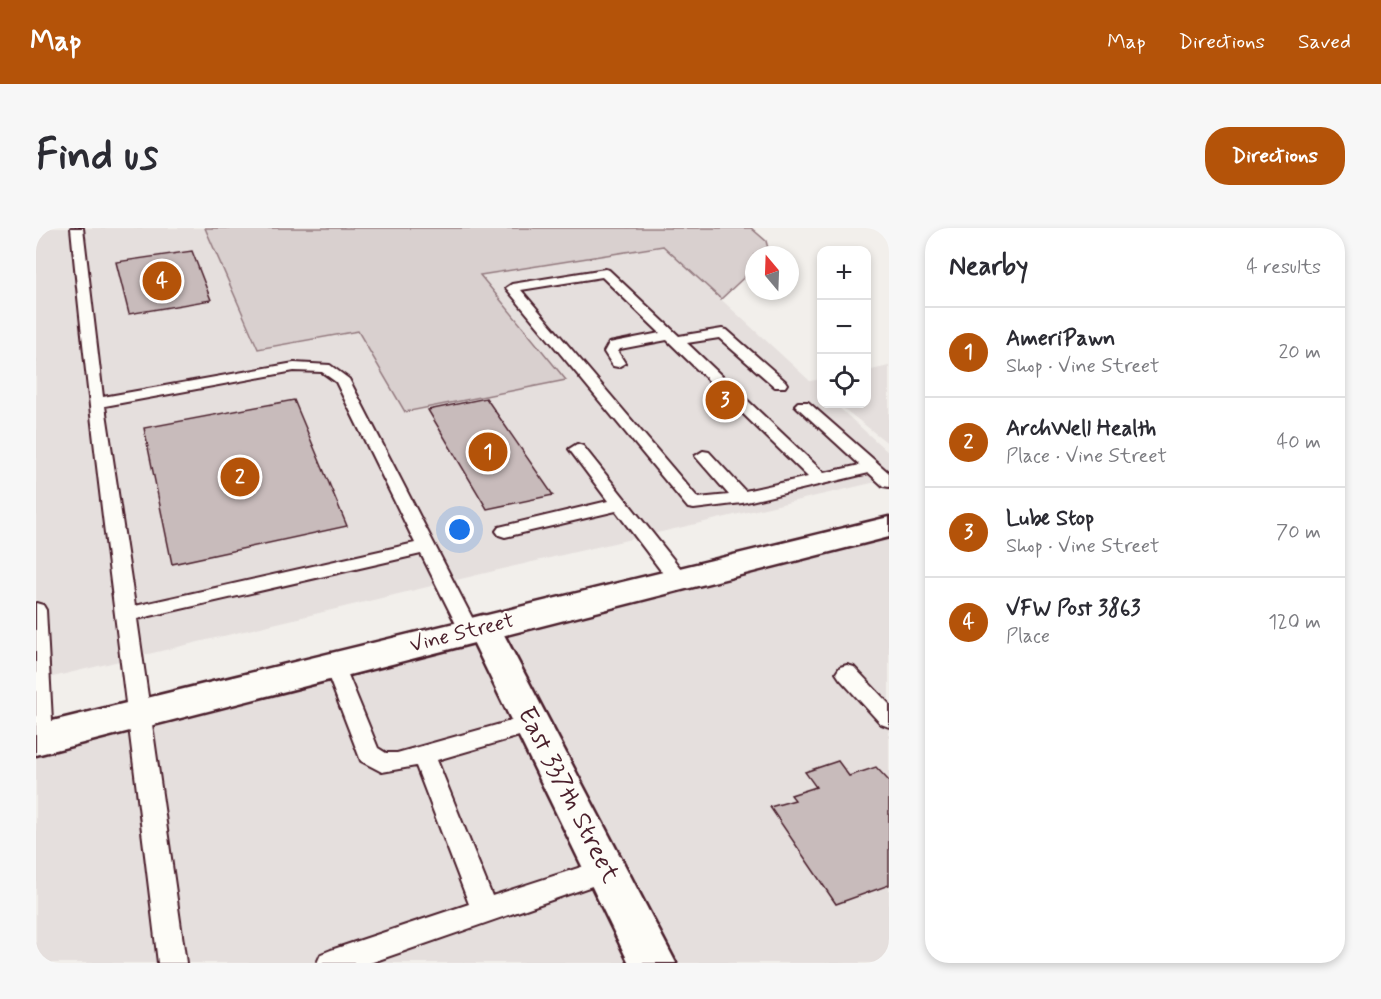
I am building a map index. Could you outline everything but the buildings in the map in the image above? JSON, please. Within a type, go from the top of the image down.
[{"type":"main road","name":"Vine Street","points":[[39,739],[889,527]]},
{"type":"main road","name":"East 337th Street","points":[[476,629],[532,724],[653,963]]},
{"type":"lane","points":[[77,228],[96,404],[172,963]]},
{"type":"lane","points":[[820,479],[605,273],[512,288],[694,504],[742,498],[871,467]]},
{"type":"lane","points":[[618,363],[611,352],[614,346],[722,333],[780,384]]},
{"type":"lane","points":[[96,404],[294,367],[325,368],[342,379],[427,546],[476,629]]},
{"type":"lane","points":[[803,405],[889,482]]},
{"type":"lane","points":[[577,449],[678,579]]},
{"type":"lane","points":[[703,456],[742,498]]},
{"type":"lane","points":[[505,531],[620,504]]},
{"type":"lane","points":[[126,615],[427,546]]},
{"type":"lane","points":[[36,610],[39,739]]},
{"type":"lane","points":[[334,665],[369,753],[382,764],[423,755],[532,724]]},
{"type":"lane","points":[[847,673],[889,718]]},
{"type":"lane","points":[[423,755],[486,910]]},
{"type":"lane","points":[[331,963],[606,870]]},
{"type":"shaded area","points":[[36,228],[205,228],[257,349],[479,275],[663,246],[810,381],[817,380],[817,408],[839,408],[889,453],[889,479],[36,681]]},
{"type":"shaded area","points":[[205,228],[751,228],[766,241],[767,246],[745,246],[745,276],[721,299],[663,246],[480,275],[566,380],[405,412],[358,331],[258,349]]},
{"type":"shaded area","points":[[889,366],[889,444],[843,408],[871,408],[871,370]]},
{"type":"shaded area","points":[[889,538],[889,963],[674,963],[496,634]]},
{"type":"shaded area","points":[[477,638],[633,963],[36,963],[36,751]]},
{"type":"place","name":"VFW Post 3863","points":[[162,281]]},
{"type":"place","name":"Lube Stop","points":[[725,400]]},
{"type":"place","name":"AmeriPawn","points":[[488,452]]},
{"type":"place","name":"ArchWell Health","points":[[240,477]]}]
